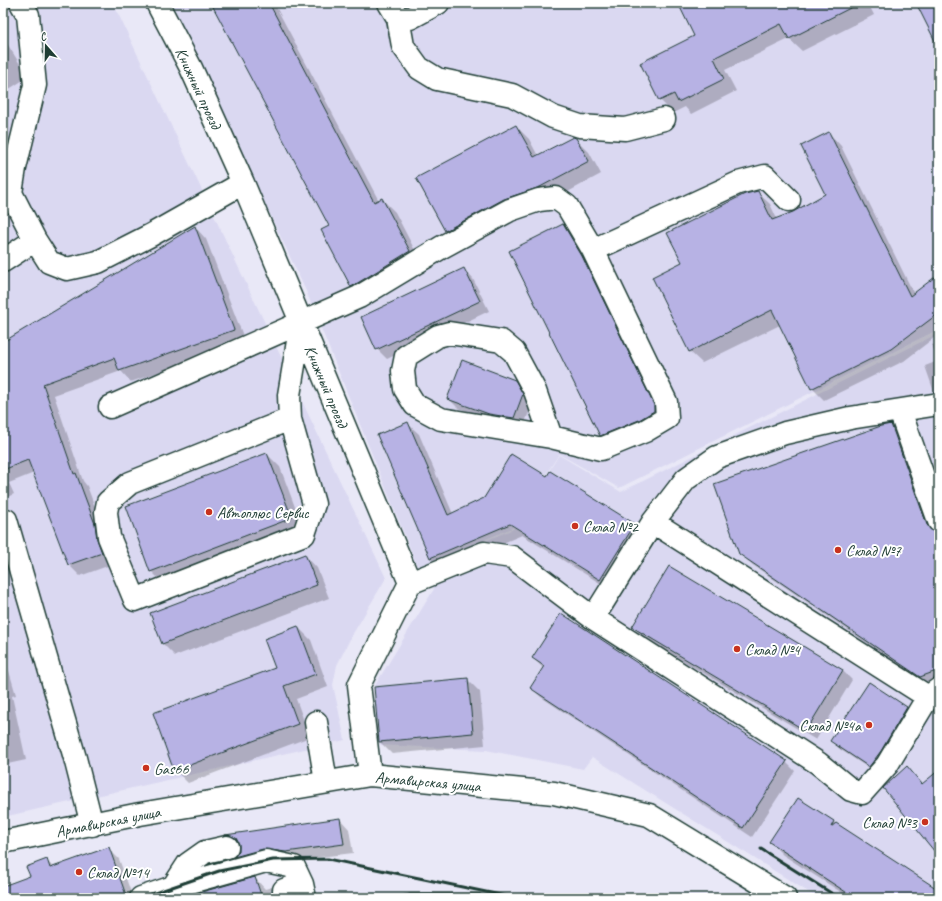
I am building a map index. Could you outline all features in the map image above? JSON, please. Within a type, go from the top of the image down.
[{"type":"street","points":[[22,3],[28,15],[35,85],[7,196],[49,262],[67,269],[98,262],[151,235],[243,183]]},
{"type":"street","name":"Книжный проезд","points":[[157,3],[191,68],[243,183],[410,583]]},
{"type":"street","points":[[394,10],[410,18],[438,3]]},
{"type":"street","points":[[394,10],[403,46],[419,68],[437,79],[512,96],[553,117],[580,126],[625,129],[664,119]]},
{"type":"street","points":[[593,250],[738,183],[765,176],[789,200]]},
{"type":"street","points":[[110,407],[359,297],[442,246],[510,210],[539,200],[556,198],[567,206],[593,250],[666,402],[667,418],[645,431],[601,449],[551,437],[441,419],[415,405],[405,389],[402,371],[406,356],[438,336],[449,333],[501,341],[514,352],[535,391],[551,437]]},
{"type":"street","points":[[3,261],[35,240]]},
{"type":"street","points":[[290,419],[130,483],[108,502],[106,512],[109,537],[135,600],[304,534],[314,504],[290,419],[289,395],[301,323]]},
{"type":"street","points":[[592,618],[653,522],[686,479],[717,457],[785,432],[850,418],[939,404]]},
{"type":"street","points":[[900,411],[939,521]]},
{"type":"street","points":[[6,520],[75,758],[92,825]]},
{"type":"street","points":[[370,775],[359,685],[410,583],[484,553],[512,557],[592,618],[818,763],[851,790],[862,793],[887,764],[934,693],[653,522]]},
{"type":"street","points":[[316,722],[326,782]]},
{"type":"street","name":"Армавирская улица","points":[[3,842],[140,814],[370,775],[554,793],[649,815],[785,898]]},
{"type":"street","points":[[173,887],[188,864],[205,852],[227,847]]},
{"type":"street","points":[[142,898],[173,887],[266,861],[294,867],[297,891]]},
{"type":"shaded area","points":[[3,3],[113,3],[386,578],[351,637],[337,665],[333,685],[345,740],[3,817]]},
{"type":"shaded area","points":[[171,3],[939,3],[939,329],[619,488],[559,454],[512,528],[418,568],[306,291]]},
{"type":"shaded area","points":[[939,333],[939,898],[818,898],[592,757],[583,769],[486,750],[380,745],[374,687],[434,589],[419,569],[513,529],[559,455],[621,492]]},
{"type":"building","points":[[211,3],[269,3],[374,202],[382,198],[410,251],[351,287],[321,230],[329,226]]},
{"type":"building","points":[[678,3],[860,3],[789,39],[781,24],[714,58],[724,79],[678,102],[674,94],[659,101],[640,63],[694,36]]},
{"type":"building","points":[[916,3],[939,3],[939,49]]},
{"type":"building","points":[[516,125],[534,157],[573,137],[576,138],[589,161],[540,187],[504,199],[445,231],[416,178]]},
{"type":"building","points":[[829,132],[910,296],[939,274],[939,313],[891,349],[811,389],[772,310],[689,352],[652,277],[682,262],[667,233],[745,194],[758,191],[772,220],[793,212],[825,194],[801,146]]},
{"type":"building","points":[[563,224],[582,256],[654,405],[654,411],[639,420],[600,436],[509,251]]},
{"type":"building","points":[[195,226],[234,330],[119,371],[114,358],[43,384],[74,474],[76,473],[95,524],[97,539],[102,553],[68,565],[28,460],[3,470],[3,342]]},
{"type":"building","points":[[464,268],[480,301],[376,350],[361,317]]},
{"type":"building","points":[[462,360],[515,380],[523,394],[514,418],[489,414],[447,399]]},
{"type":"building","points":[[408,422],[448,515],[484,498],[511,454],[547,476],[550,471],[635,524],[600,580],[510,524],[430,558],[377,435]]},
{"type":"building","name":"Склад №7","points":[[891,424],[927,525],[934,532],[939,546],[939,670],[920,677],[739,554],[714,484],[881,426]]},
{"type":"building","name":"Автоплюс Сервис","points":[[267,453],[292,518],[150,572],[126,506]]},
{"type":"building","points":[[305,554],[317,585],[162,644],[150,613]]},
{"type":"building","name":"Склад №4","points":[[669,566],[843,670],[806,731],[632,627]]},
{"type":"building","points":[[561,613],[787,761],[743,828],[530,688],[544,666],[532,658]]},
{"type":"building","points":[[298,626],[316,674],[284,686],[298,724],[174,771],[153,713],[275,668],[264,639]]},
{"type":"building","points":[[468,678],[473,733],[379,742],[374,687]]},
{"type":"building","name":"Склад №4а","points":[[869,682],[907,707],[881,751],[869,767],[830,741]]},
{"type":"building","name":"Склад №3","points":[[907,766],[922,784],[939,770],[939,857],[883,788]]},
{"type":"building","points":[[798,798],[834,821],[831,827],[836,823],[939,890],[939,898],[855,898],[769,842]]},
{"type":"building","points":[[340,818],[344,844],[286,852],[263,849],[234,857],[239,851],[239,844],[236,838],[225,835]]},
{"type":"building","name":"Склад №14","points":[[109,847],[127,898],[3,898],[3,886],[30,876],[26,867],[47,859],[50,868]]},
{"type":"building","points":[[255,877],[262,898],[184,898],[184,897]]},
{"type":"railway","points":[[761,849],[839,898]]},
{"type":"railway","points":[[140,898],[219,871],[273,860],[328,859],[515,898]]},
{"type":"railway","points":[[396,898],[410,895],[480,895]]},
{"type":"place","name":"Автоплюс Сервис","points":[[209,512]]},
{"type":"place","name":"Склад №2","points":[[575,526]]},
{"type":"place","name":"Склад №7","points":[[838,550]]},
{"type":"place","name":"Склад №4","points":[[737,649]]},
{"type":"place","name":"Склад №4а","points":[[869,725]]},
{"type":"place","name":"Gas66","points":[[146,768]]},
{"type":"place","name":"Склад №3","points":[[925,822]]},
{"type":"place","name":"Склад №14","points":[[79,872]]}]
